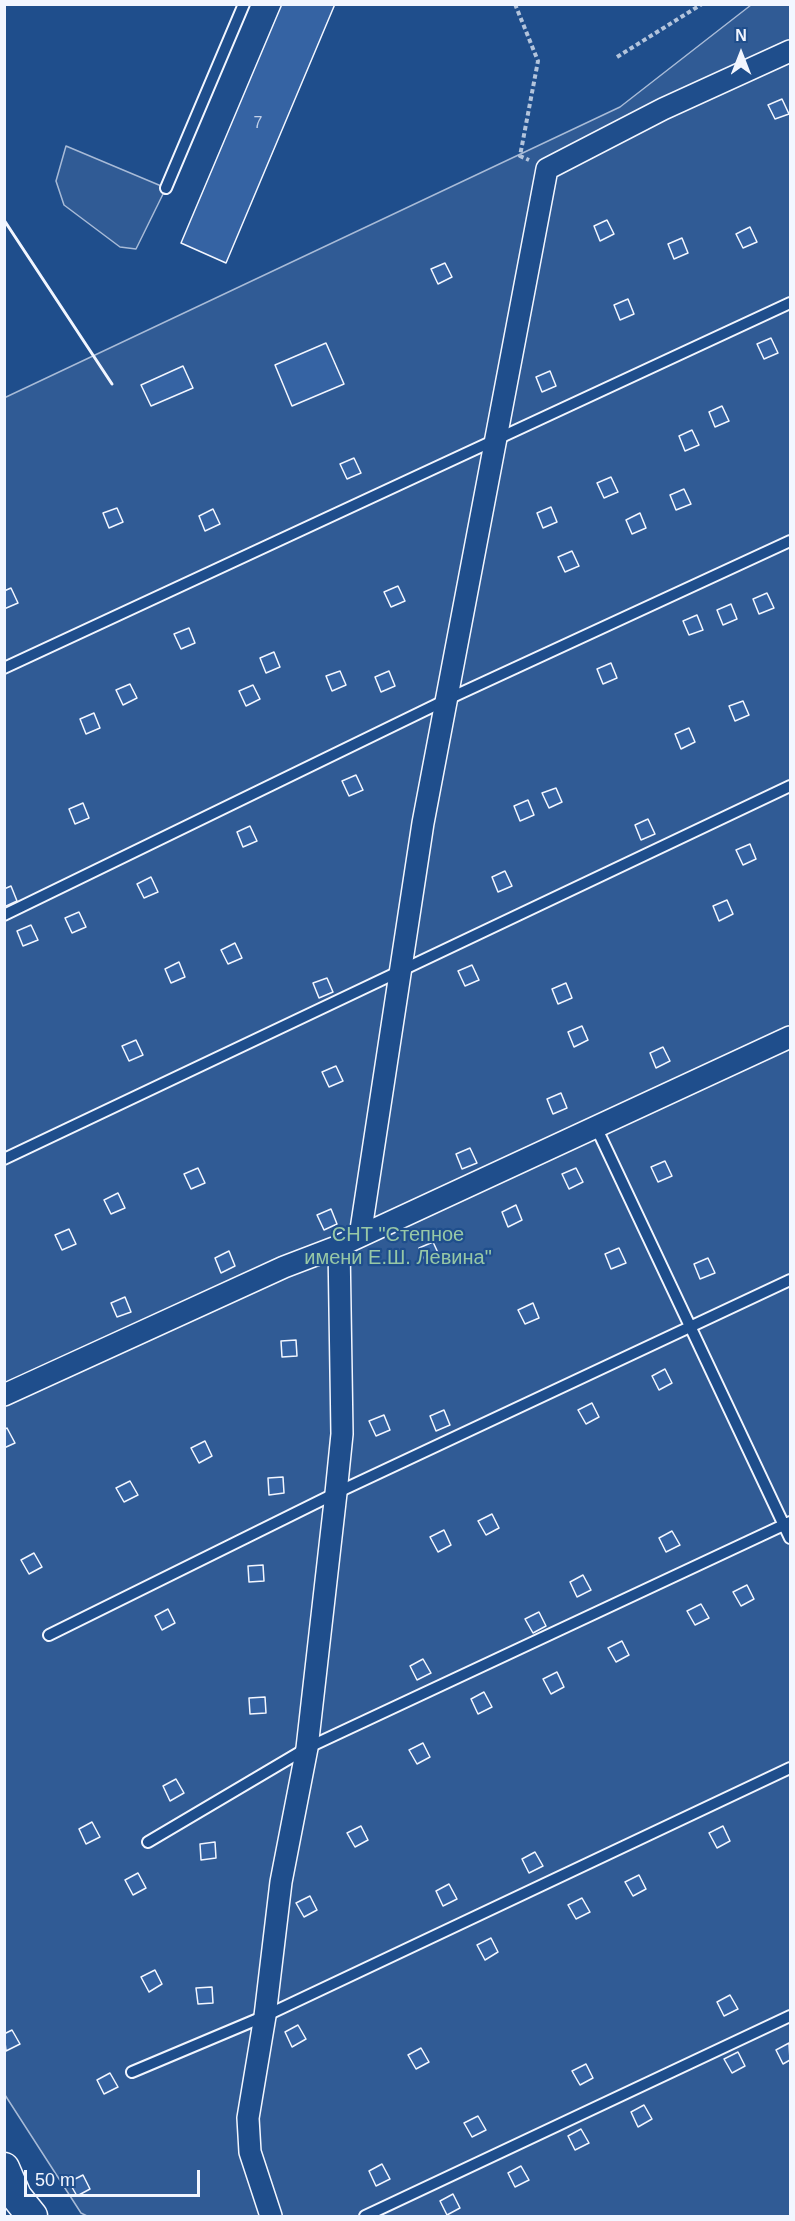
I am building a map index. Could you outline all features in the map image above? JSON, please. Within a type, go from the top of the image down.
[{"type":"street","points":[[360,1236],[423,823],[547,169],[663,109],[790,51]]},
{"type":"street","points":[[4,1395],[284,1268],[339,1246],[790,1037]]},
{"type":"street","points":[[271,2217],[250,2152],[248,2118],[265,2016],[281,1882],[307,1748],[336,1493],[342,1434],[339,1246]]},
{"type":"street","points":[[4,2168],[16,2196],[32,2217]]},
{"type":"lane","points":[[165,188],[243,4]]},
{"type":"lane","points":[[4,668],[790,303]]},
{"type":"lane","points":[[4,915],[448,699],[790,541]]},
{"type":"lane","points":[[4,1159],[790,786]]},
{"type":"lane","points":[[596,1127],[787,1523],[790,1538]]},
{"type":"lane","points":[[49,1635],[336,1493],[790,1280]]},
{"type":"lane","points":[[148,1842],[307,1748],[787,1523]]},
{"type":"lane","points":[[132,2072],[265,2016],[790,1768]]},
{"type":"lane","points":[[365,2217],[790,2016]]},
{"type":"path","points":[[515,4],[538,61],[520,156],[547,169]]},
{"type":"path","points":[[617,57],[702,4]]},
{"type":"shaded area","name":"СНТ \"Степное имени Е.Ш. Левина\"","points":[[751,5],[790,5],[790,2216],[87,2216],[81,2213],[5,2095],[4,398],[620,107]]},
{"type":"shaded area","points":[[66,146],[166,188],[136,249],[120,247],[64,205],[56,181]]},
{"type":"building","points":[[282,4],[335,4],[226,263],[181,243]]},
{"type":"building","points":[[782,99],[789,114],[775,119],[768,105]]},
{"type":"building","points":[[607,220],[614,234],[600,241],[594,226]]},
{"type":"building","points":[[750,227],[757,242],[743,248],[736,234]]},
{"type":"building","points":[[682,238],[688,253],[674,259],[668,244]]},
{"type":"building","points":[[445,263],[452,277],[438,284],[431,269]]},
{"type":"building","points":[[628,299],[634,314],[620,320],[614,305]]},
{"type":"building","points":[[771,338],[778,353],[764,359],[757,344]]},
{"type":"building","points":[[326,343],[344,384],[292,406],[275,365]]},
{"type":"building","points":[[183,366],[193,388],[151,406],[141,385]]},
{"type":"building","points":[[550,371],[556,386],[542,392],[536,377]]},
{"type":"building","points":[[722,406],[729,421],[715,427],[709,412]]},
{"type":"building","points":[[692,430],[699,445],[685,451],[679,436]]},
{"type":"building","points":[[354,458],[361,473],[347,479],[340,464]]},
{"type":"building","points":[[611,477],[618,492],[604,498],[597,483]]},
{"type":"building","points":[[684,489],[691,504],[676,510],[670,495]]},
{"type":"building","points":[[551,507],[557,522],[543,528],[537,513]]},
{"type":"building","points":[[117,508],[123,522],[109,528],[103,513]]},
{"type":"building","points":[[213,509],[220,524],[205,531],[199,516]]},
{"type":"building","points":[[640,513],[646,528],[632,534],[626,520]]},
{"type":"building","points":[[572,551],[579,566],[565,572],[558,557]]},
{"type":"building","points":[[398,586],[405,601],[391,607],[384,592]]},
{"type":"building","points":[[11,588],[18,603],[4,609],[4,591]]},
{"type":"building","points":[[767,593],[774,608],[759,614],[753,599]]},
{"type":"building","points":[[731,604],[737,619],[723,625],[717,610]]},
{"type":"building","points":[[697,615],[703,630],[689,635],[683,621]]},
{"type":"building","points":[[189,628],[195,643],[181,649],[174,634]]},
{"type":"building","points":[[274,652],[280,667],[266,673],[260,658]]},
{"type":"building","points":[[611,663],[617,678],[603,684],[597,669]]},
{"type":"building","points":[[340,671],[346,685],[332,691],[326,676]]},
{"type":"building","points":[[389,671],[395,686],[381,692],[375,677]]},
{"type":"building","points":[[130,684],[137,698],[123,705],[116,690]]},
{"type":"building","points":[[253,685],[260,699],[246,706],[239,691]]},
{"type":"building","points":[[743,701],[749,715],[735,721],[729,706]]},
{"type":"building","points":[[94,713],[100,728],[86,734],[80,719]]},
{"type":"building","points":[[689,728],[695,742],[681,749],[675,734]]},
{"type":"building","points":[[356,775],[363,790],[349,796],[342,781]]},
{"type":"building","points":[[556,788],[562,802],[549,808],[542,793]]},
{"type":"building","points":[[528,800],[534,815],[520,821],[514,806]]},
{"type":"building","points":[[83,803],[89,818],[75,824],[69,809]]},
{"type":"building","points":[[648,819],[655,834],[641,840],[635,825]]},
{"type":"building","points":[[250,826],[257,841],[243,847],[237,832]]},
{"type":"building","points":[[750,844],[756,859],[743,865],[736,850]]},
{"type":"building","points":[[505,871],[512,886],[498,892],[492,877]]},
{"type":"building","points":[[151,877],[158,892],[144,898],[137,884]]},
{"type":"building","points":[[11,886],[17,901],[4,907],[4,889]]},
{"type":"building","points":[[727,900],[733,914],[719,921],[713,906]]},
{"type":"building","points":[[79,912],[86,927],[72,933],[65,918]]},
{"type":"building","points":[[31,925],[38,940],[23,946],[17,931]]},
{"type":"building","points":[[235,943],[242,958],[228,964],[221,950]]},
{"type":"building","points":[[179,962],[185,977],[171,983],[165,969]]},
{"type":"building","points":[[472,965],[479,980],[465,986],[458,971]]},
{"type":"building","points":[[327,978],[333,992],[319,998],[313,983]]},
{"type":"building","points":[[566,983],[572,998],[558,1004],[552,989]]},
{"type":"building","points":[[582,1026],[588,1040],[574,1047],[568,1032]]},
{"type":"building","points":[[136,1040],[143,1055],[129,1061],[122,1046]]},
{"type":"building","points":[[663,1047],[670,1061],[656,1068],[650,1053]]},
{"type":"building","points":[[336,1066],[343,1081],[329,1087],[322,1072]]},
{"type":"building","points":[[561,1093],[567,1108],[553,1114],[547,1099]]},
{"type":"building","points":[[470,1148],[477,1163],[462,1169],[456,1154]]},
{"type":"building","points":[[665,1161],[672,1176],[658,1182],[651,1167]]},
{"type":"building","points":[[198,1168],[205,1183],[191,1189],[184,1174]]},
{"type":"building","points":[[576,1168],[583,1182],[569,1189],[562,1174]]},
{"type":"building","points":[[118,1193],[125,1208],[111,1214],[104,1200]]},
{"type":"building","points":[[516,1205],[522,1220],[508,1227],[502,1212]]},
{"type":"building","points":[[331,1209],[337,1224],[324,1230],[317,1215]]},
{"type":"building","points":[[69,1229],[76,1244],[62,1250],[55,1235]]},
{"type":"building","points":[[433,1242],[440,1257],[426,1262],[419,1248]]},
{"type":"building","points":[[619,1248],[626,1263],[611,1269],[605,1254]]},
{"type":"building","points":[[229,1251],[235,1266],[221,1273],[215,1258]]},
{"type":"building","points":[[708,1258],[715,1273],[700,1279],[694,1264]]},
{"type":"building","points":[[125,1297],[131,1312],[117,1317],[111,1303]]},
{"type":"building","points":[[533,1303],[539,1318],[525,1324],[518,1310]]},
{"type":"building","points":[[296,1340],[297,1356],[282,1357],[281,1341]]},
{"type":"building","points":[[665,1369],[672,1383],[659,1390],[652,1376]]},
{"type":"building","points":[[592,1403],[599,1417],[586,1424],[578,1410]]},
{"type":"building","points":[[444,1410],[450,1425],[436,1431],[430,1416]]},
{"type":"building","points":[[384,1415],[390,1430],[376,1436],[369,1421]]},
{"type":"building","points":[[7,1428],[15,1443],[4,1448],[4,1430]]},
{"type":"building","points":[[205,1441],[212,1456],[199,1463],[191,1448]]},
{"type":"building","points":[[283,1477],[284,1493],[269,1495],[268,1478]]},
{"type":"building","points":[[130,1481],[138,1495],[124,1502],[116,1488]]},
{"type":"building","points":[[492,1514],[499,1528],[486,1535],[478,1521]]},
{"type":"building","points":[[444,1530],[451,1545],[438,1552],[430,1537]]},
{"type":"building","points":[[672,1531],[680,1545],[666,1552],[659,1538]]},
{"type":"building","points":[[34,1553],[42,1567],[29,1574],[21,1560]]},
{"type":"building","points":[[263,1565],[264,1581],[249,1582],[248,1566]]},
{"type":"building","points":[[583,1575],[591,1590],[577,1597],[570,1582]]},
{"type":"building","points":[[747,1585],[754,1599],[741,1606],[733,1592]]},
{"type":"building","points":[[701,1604],[709,1618],[695,1625],[687,1611]]},
{"type":"building","points":[[168,1609],[175,1623],[162,1630],[155,1616]]},
{"type":"building","points":[[539,1612],[546,1626],[533,1633],[525,1619]]},
{"type":"building","points":[[622,1641],[629,1655],[616,1662],[608,1648]]},
{"type":"building","points":[[423,1659],[431,1673],[417,1680],[410,1666]]},
{"type":"building","points":[[557,1672],[564,1687],[551,1694],[543,1679]]},
{"type":"building","points":[[484,1692],[492,1707],[478,1714],[471,1699]]},
{"type":"building","points":[[265,1697],[266,1713],[250,1714],[249,1698]]},
{"type":"building","points":[[423,1743],[430,1757],[417,1764],[409,1750]]},
{"type":"building","points":[[176,1779],[184,1793],[170,1801],[163,1786]]},
{"type":"building","points":[[92,1822],[100,1837],[86,1844],[79,1829]]},
{"type":"building","points":[[361,1826],[368,1840],[355,1847],[347,1833]]},
{"type":"building","points":[[723,1826],[730,1841],[717,1848],[709,1833]]},
{"type":"building","points":[[215,1842],[216,1858],[201,1860],[200,1844]]},
{"type":"building","points":[[535,1852],[543,1866],[529,1873],[522,1859]]},
{"type":"building","points":[[138,1873],[146,1888],[133,1895],[125,1880]]},
{"type":"building","points":[[639,1875],[646,1889],[633,1896],[625,1882]]},
{"type":"building","points":[[449,1884],[457,1899],[443,1906],[436,1891]]},
{"type":"building","points":[[310,1896],[317,1910],[304,1917],[296,1903]]},
{"type":"building","points":[[582,1898],[590,1912],[576,1919],[568,1905]]},
{"type":"building","points":[[491,1938],[498,1952],[485,1960],[477,1945]]},
{"type":"building","points":[[155,1970],[162,1984],[149,1992],[141,1977]]},
{"type":"building","points":[[212,1987],[213,2003],[198,2004],[196,1988]]},
{"type":"building","points":[[730,1995],[738,2009],[724,2016],[717,2002]]},
{"type":"building","points":[[298,2025],[306,2039],[292,2047],[285,2032]]},
{"type":"building","points":[[12,2030],[20,2044],[6,2051],[4,2034]]},
{"type":"building","points":[[789,2043],[790,2060],[783,2064],[776,2050]]},
{"type":"building","points":[[421,2048],[429,2062],[416,2069],[408,2055]]},
{"type":"building","points":[[738,2052],[745,2066],[732,2073],[724,2059]]},
{"type":"building","points":[[586,2064],[593,2078],[580,2085],[572,2071]]},
{"type":"building","points":[[110,2073],[118,2087],[104,2094],[97,2080]]},
{"type":"building","points":[[644,2105],[652,2119],[638,2127],[631,2112]]},
{"type":"building","points":[[478,2116],[486,2130],[472,2137],[464,2123]]},
{"type":"building","points":[[581,2129],[589,2143],[575,2150],[568,2136]]},
{"type":"building","points":[[382,2164],[390,2179],[376,2186],[369,2171]]},
{"type":"building","points":[[521,2166],[529,2180],[515,2187],[508,2173]]},
{"type":"building","points":[[83,2175],[90,2189],[77,2196],[69,2182]]},
{"type":"building","points":[[453,2194],[460,2208],[447,2215],[440,2201]]},
{"type":"wall","points":[[4,220],[112,384]]}]
